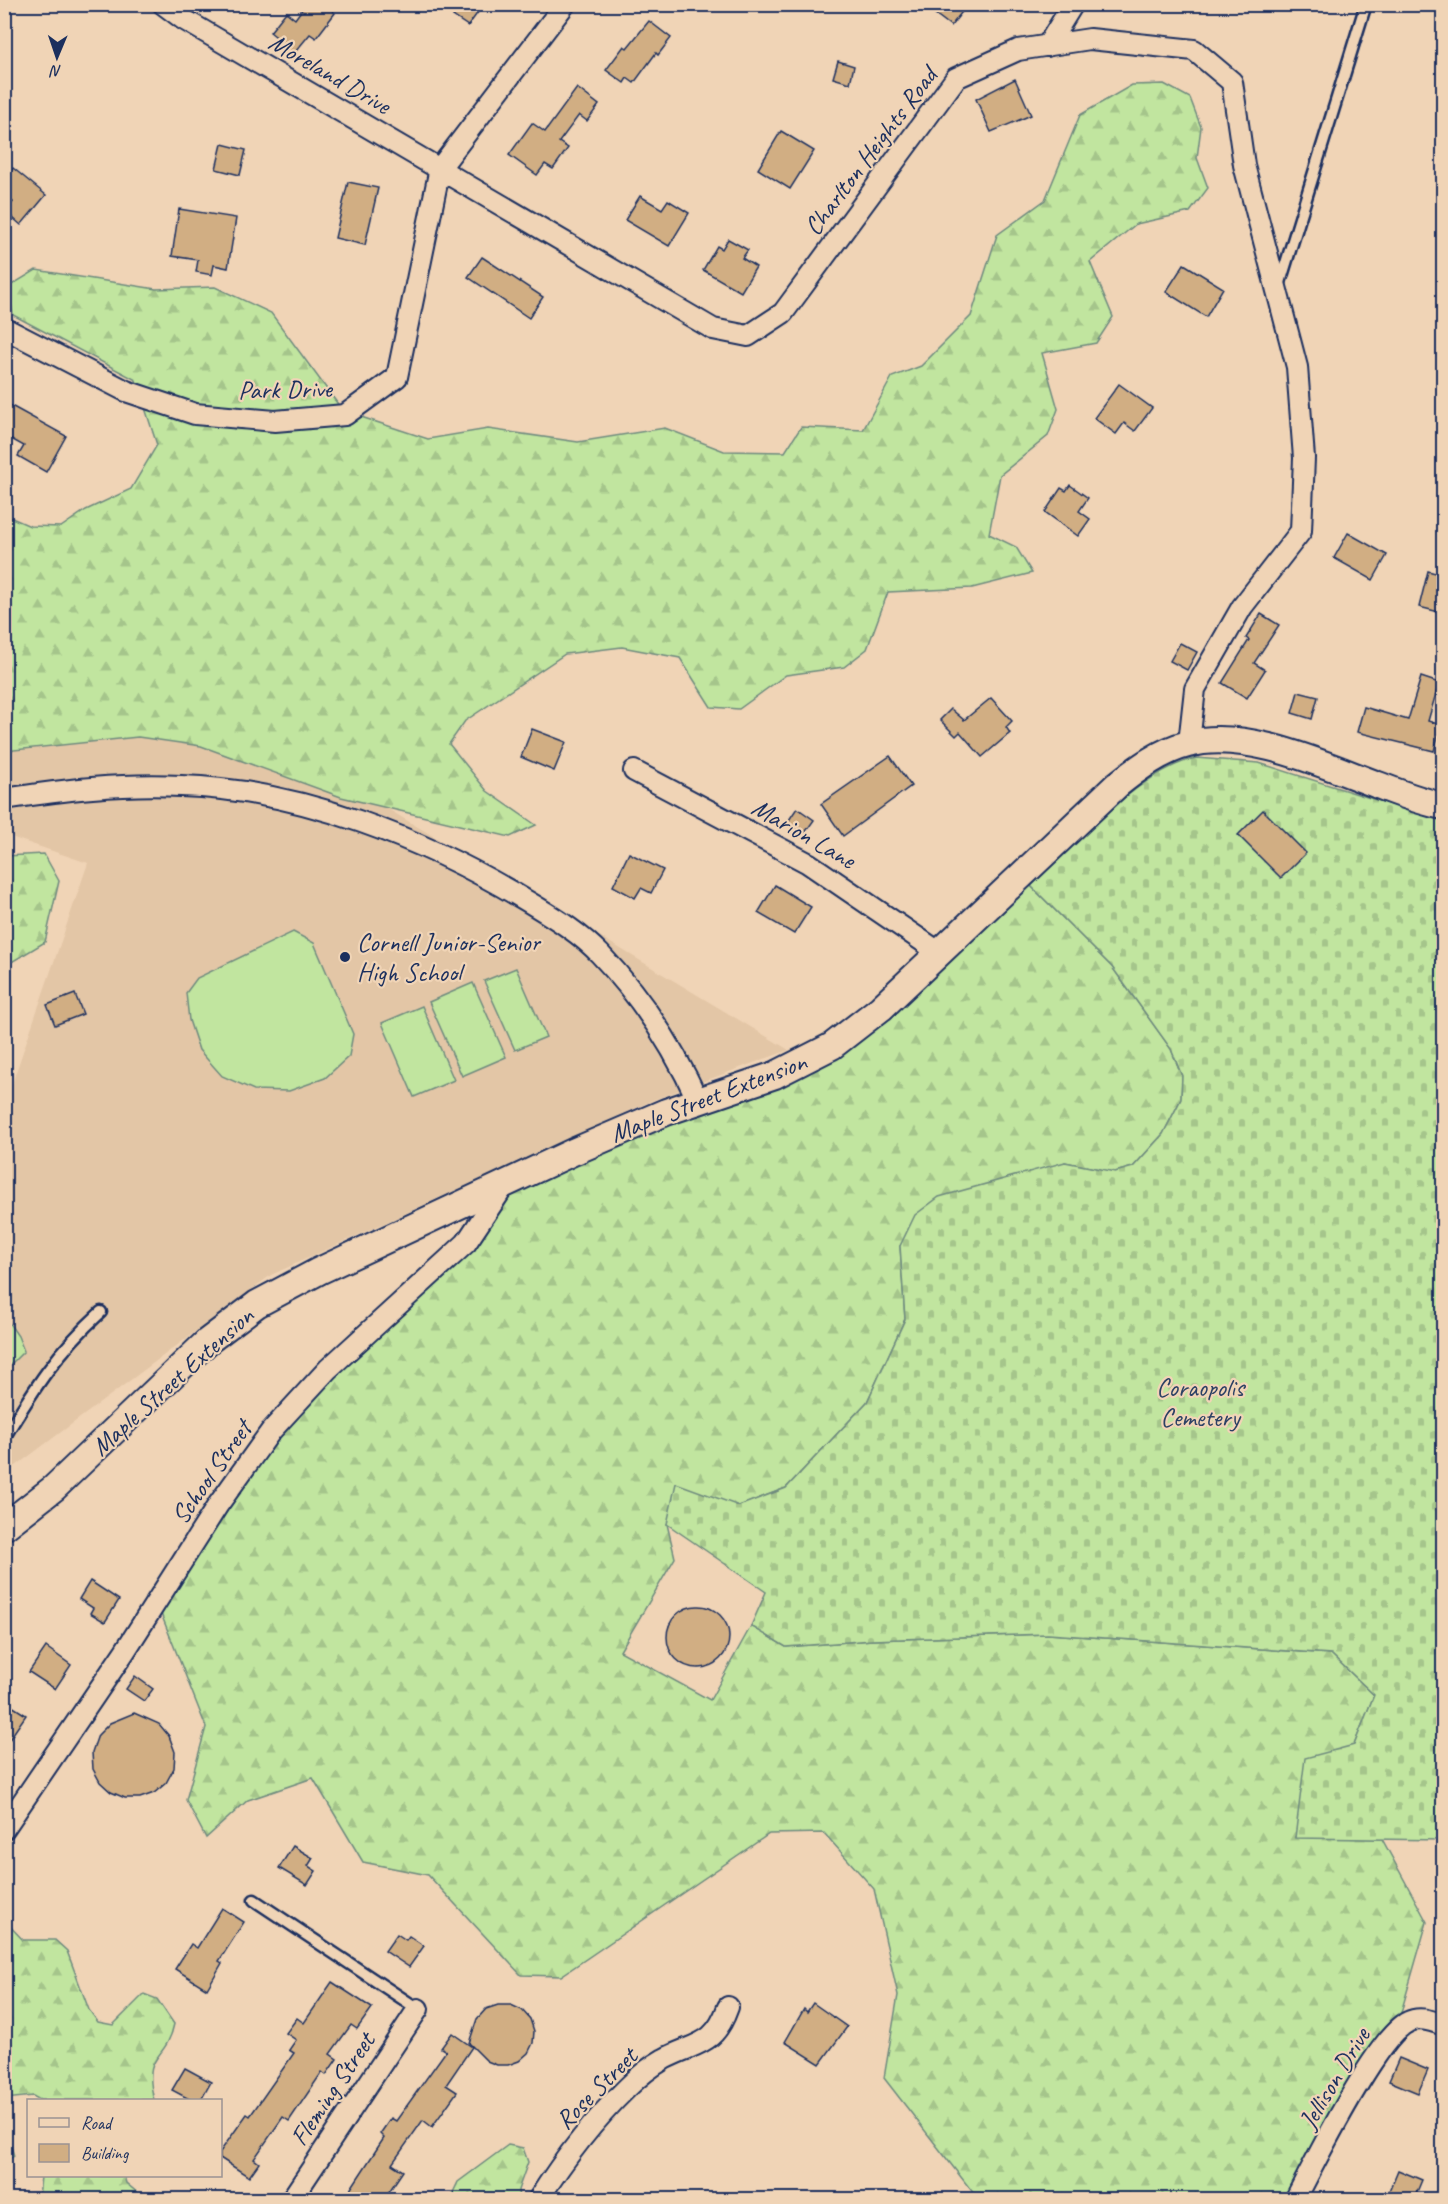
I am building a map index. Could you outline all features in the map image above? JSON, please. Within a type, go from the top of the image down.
[{"type":"street","name":"Moreland Drive","points":[[163,4],[183,19],[440,168]]},
{"type":"street","points":[[440,168],[565,4]]},
{"type":"street","points":[[1047,46],[1072,4]]},
{"type":"street","name":"Charlton Heights Road","points":[[440,168],[713,329],[748,336],[783,313],[956,78],[1018,50],[1090,39],[1194,50],[1232,82],[1244,165],[1297,367],[1304,458],[1300,531],[1242,607],[1195,689],[1189,743]]},
{"type":"street","name":"Park Drive","points":[[4,328],[126,391],[195,414],[275,421],[345,416],[397,376],[440,168]]},
{"type":"street","name":"Maple Street Extension","points":[[4,1527],[54,1488],[208,1341],[257,1304],[319,1271],[628,1127],[775,1075],[825,1050],[881,1008],[1117,785],[1152,759],[1189,743],[1233,742],[1280,751],[1418,800],[1443,806]]},
{"type":"street","name":"Marion Lane","points":[[634,771],[808,862],[940,953]]},
{"type":"street","points":[[4,799],[68,790],[129,785],[182,786],[241,791],[320,810],[443,855],[567,926],[599,953],[657,1025],[683,1068],[698,1101]]},
{"type":"street","name":"School Street","points":[[4,1829],[264,1440],[299,1398],[328,1369],[466,1244],[506,1183]]},
{"type":"street","name":"Rose Street","points":[[538,2199],[582,2137],[627,2088],[651,2067],[708,2040],[720,2026],[728,2007]]},
{"type":"street","name":"Fleming Street","points":[[291,2199],[418,2009]]},
{"type":"street","name":"Jellison Drive","points":[[1295,2199],[1383,2044],[1408,2021],[1419,2019],[1443,2025]]},
{"type":"lane","points":[[1278,289],[1366,4]]},
{"type":"lane","points":[[4,1438],[38,1383],[68,1342],[101,1312]]},
{"type":"lane","points":[[254,1900],[418,2009]]},
{"type":"shaded area","name":"Cornell Junior-Senior High School","points":[[5,579],[789,1050],[653,1100],[271,1275],[5,1474],[5,1104],[88,863],[5,835]]},
{"type":"green space","points":[[1164,84],[1190,98],[1201,127],[1197,158],[1208,188],[1190,212],[1136,224],[1090,262],[1113,317],[1096,343],[1042,353],[1058,409],[1048,436],[1000,475],[989,534],[1016,547],[1032,573],[972,588],[888,592],[867,649],[844,667],[786,675],[739,709],[711,707],[680,658],[622,647],[565,654],[465,721],[449,744],[487,791],[536,825],[510,837],[341,797],[201,746],[138,737],[5,751],[5,515],[30,526],[61,527],[86,510],[131,489],[157,445],[136,380],[13,315],[8,287],[36,270],[156,289],[215,287],[271,313],[343,411],[428,439],[488,429],[578,442],[665,428],[724,451],[785,452],[801,427],[863,430],[892,377],[921,366],[971,316],[997,235],[1045,200],[1080,115],[1132,85]]},
{"type":"green space","name":"Coraopolis Cemetery","points":[[1196,758],[1259,763],[1443,821],[1443,1840],[1295,1838],[1305,1758],[1354,1745],[1374,1695],[1331,1654],[1048,1634],[872,1640],[786,1647],[751,1626],[766,1592],[667,1524],[676,1483],[739,1506],[786,1488],[867,1402],[905,1319],[900,1246],[915,1215],[939,1197],[1065,1162],[1115,1172],[1133,1167],[1163,1134],[1181,1099],[1182,1076],[1171,1049],[1112,967],[1031,886],[1130,793],[1174,766]]},
{"type":"green space","points":[[44,854],[59,881],[45,942],[5,966],[5,856]]},
{"type":"green space","points":[[1021,876],[1112,967],[1171,1049],[1182,1076],[1181,1099],[1163,1134],[1133,1167],[1115,1172],[1065,1162],[900,1246],[905,1319],[867,1402],[786,1488],[739,1506],[667,1524],[675,1558],[620,1651],[710,1700],[751,1626],[786,1647],[872,1640],[1048,1634],[1331,1654],[1374,1695],[1354,1745],[1295,1837],[1382,1839],[1427,1922],[1396,2030],[1295,2199],[978,2199],[884,2078],[898,1995],[874,1889],[824,1833],[769,1834],[561,1976],[521,1975],[428,1875],[363,1862],[313,1778],[248,1800],[206,1838],[186,1800],[206,1727],[156,1601],[245,1464],[444,1266],[506,1183],[811,1058]]},
{"type":"green space","points":[[293,932],[314,943],[353,1034],[349,1056],[325,1078],[289,1091],[254,1090],[222,1076],[199,1050],[189,1020],[186,993],[197,978]]},
{"type":"green space","points":[[516,968],[546,1037],[515,1050],[484,981]]},
{"type":"green space","points":[[473,983],[506,1057],[462,1076],[429,1002]]},
{"type":"green space","points":[[422,1006],[454,1080],[414,1097],[382,1023]]},
{"type":"green space","points":[[5,1317],[18,1336],[24,1351],[5,1370]]},
{"type":"green space","points":[[5,1921],[23,1940],[55,1940],[67,1951],[89,2010],[98,2022],[113,2025],[144,1994],[157,1999],[174,2024],[166,2045],[153,2065],[151,2084],[154,2099],[38,2099],[33,2096],[5,2099]]},
{"type":"green space","points":[[4,2125],[14,2156],[5,2162],[4,2162]]},
{"type":"green space","points":[[508,2145],[523,2148],[528,2162],[518,2190],[519,2199],[450,2199],[458,2182]]},
{"type":"green space","points":[[41,2177],[124,2177],[126,2183],[145,2199],[39,2199]]},
{"type":"building","points":[[306,4],[324,4],[335,13],[316,38],[310,34],[291,57],[276,45],[280,40],[270,32],[286,12],[295,19]]},
{"type":"building","points":[[462,4],[484,4],[468,26],[453,16]]},
{"type":"building","points":[[922,4],[968,4],[951,26]]},
{"type":"building","points":[[649,21],[671,38],[658,55],[656,53],[634,83],[627,78],[624,83],[606,70],[624,46],[627,48]]},
{"type":"building","points":[[838,61],[854,66],[850,83],[833,78]]},
{"type":"building","points":[[1015,79],[1031,115],[991,132],[976,99]]},
{"type":"building","points":[[577,88],[599,105],[587,121],[579,115],[559,142],[568,148],[553,169],[545,164],[537,175],[509,155],[532,123],[545,132]]},
{"type":"building","points":[[781,131],[814,151],[790,189],[758,169]]},
{"type":"building","points":[[222,144],[246,150],[240,175],[216,169]]},
{"type":"building","points":[[13,168],[46,195],[21,225],[5,211],[13,202],[4,195],[4,179]]},
{"type":"building","points":[[348,182],[378,188],[365,245],[335,238]]},
{"type":"building","points":[[640,196],[662,209],[668,200],[689,213],[669,246],[625,220]]},
{"type":"building","points":[[179,209],[236,218],[228,268],[214,265],[212,275],[196,272],[198,260],[172,256]]},
{"type":"building","points":[[728,239],[748,250],[742,258],[756,267],[741,292],[703,270],[717,246],[722,249]]},
{"type":"building","points":[[482,257],[543,297],[529,318],[468,277]]},
{"type":"building","points":[[1184,264],[1223,288],[1206,317],[1166,292]]},
{"type":"building","points":[[1119,384],[1152,408],[1135,431],[1124,423],[1116,434],[1094,418]]},
{"type":"building","points":[[4,402],[66,436],[46,472],[18,456],[24,446],[4,435]]},
{"type":"building","points":[[1070,485],[1088,498],[1079,511],[1090,519],[1078,536],[1045,512],[1061,488],[1066,491]]},
{"type":"building","points":[[1348,533],[1387,555],[1373,580],[1334,558]]},
{"type":"building","points":[[1428,571],[1443,575],[1443,613],[1419,607]]},
{"type":"building","points":[[1261,614],[1279,625],[1254,663],[1265,670],[1247,698],[1222,683],[1249,640],[1246,638]]},
{"type":"building","points":[[1180,643],[1197,652],[1187,670],[1170,661]]},
{"type":"building","points":[[1421,677],[1439,683],[1428,721],[1441,725],[1434,751],[1357,732],[1364,707],[1408,720]]},
{"type":"building","points":[[1298,692],[1318,697],[1312,719],[1292,713]]},
{"type":"building","points":[[991,698],[1012,721],[1006,727],[1010,733],[982,757],[960,732],[956,736],[940,720],[951,709],[964,720]]},
{"type":"building","points":[[532,729],[566,742],[554,771],[521,757]]},
{"type":"building","points":[[890,756],[911,786],[843,836],[821,804]]},
{"type":"building","points":[[797,808],[814,820],[804,834],[787,823]]},
{"type":"building","points":[[1263,810],[1306,853],[1281,878],[1238,835]]},
{"type":"building","points":[[629,853],[663,870],[651,893],[641,888],[635,898],[613,886]]},
{"type":"building","points":[[775,885],[811,907],[794,934],[758,913]]},
{"type":"building","points":[[75,994],[83,1014],[55,1025],[47,1005]]},
{"type":"building","points":[[90,1581],[119,1600],[105,1622],[90,1613],[93,1608],[79,1599]]},
{"type":"building","points":[[698,1606],[710,1608],[720,1615],[727,1625],[729,1637],[727,1649],[720,1659],[710,1666],[698,1668],[686,1666],[676,1659],[669,1649],[667,1637],[669,1625],[676,1615],[686,1608]]},
{"type":"building","points":[[46,1647],[71,1665],[55,1689],[29,1672]]},
{"type":"building","points":[[135,1676],[153,1689],[144,1701],[126,1689]]},
{"type":"building","points":[[4,1701],[26,1715],[4,1747]]},
{"type":"building","points":[[134,1713],[159,1724],[169,1736],[175,1752],[174,1768],[166,1783],[154,1793],[140,1798],[125,1798],[111,1792],[100,1782],[93,1769],[92,1752],[98,1735],[110,1723]]},
{"type":"building","points":[[293,1846],[313,1858],[308,1866],[316,1871],[307,1885],[279,1868]]},
{"type":"building","points":[[222,1908],[244,1922],[219,1961],[222,1963],[207,1989],[175,1969],[191,1944],[197,1948]]},
{"type":"building","points":[[397,1934],[406,1940],[409,1936],[424,1946],[409,1967],[385,1951]]},
{"type":"building","points":[[332,1982],[372,2008],[357,2029],[351,2025],[330,2054],[337,2059],[326,2075],[322,2072],[289,2121],[283,2117],[254,2159],[259,2163],[249,2177],[222,2159],[222,2149],[247,2114],[250,2116],[294,2053],[289,2050],[296,2040],[286,2033],[297,2018],[304,2023]]},
{"type":"building","points":[[813,2003],[847,2027],[820,2064],[785,2042],[804,2009],[807,2012]]},
{"type":"building","points":[[498,2005],[511,2005],[522,2010],[530,2019],[534,2031],[533,2043],[528,2053],[519,2061],[508,2065],[497,2065],[487,2061],[469,2043],[477,2019],[486,2009]]},
{"type":"building","points":[[452,2033],[472,2047],[446,2085],[457,2092],[432,2127],[423,2120],[392,2164],[403,2171],[384,2199],[344,2199],[384,2138],[380,2134],[391,2118],[396,2121],[446,2051],[441,2048]]},
{"type":"building","points":[[1399,2058],[1428,2070],[1418,2093],[1389,2081]]},
{"type":"building","points":[[185,2068],[211,2082],[202,2099],[189,2099],[172,2090]]},
{"type":"building","points":[[1398,2170],[1422,2180],[1414,2199],[1386,2199]]},
{"type":"place","name":"Cornell Junior-Senior High School","points":[[345,957]]}]
